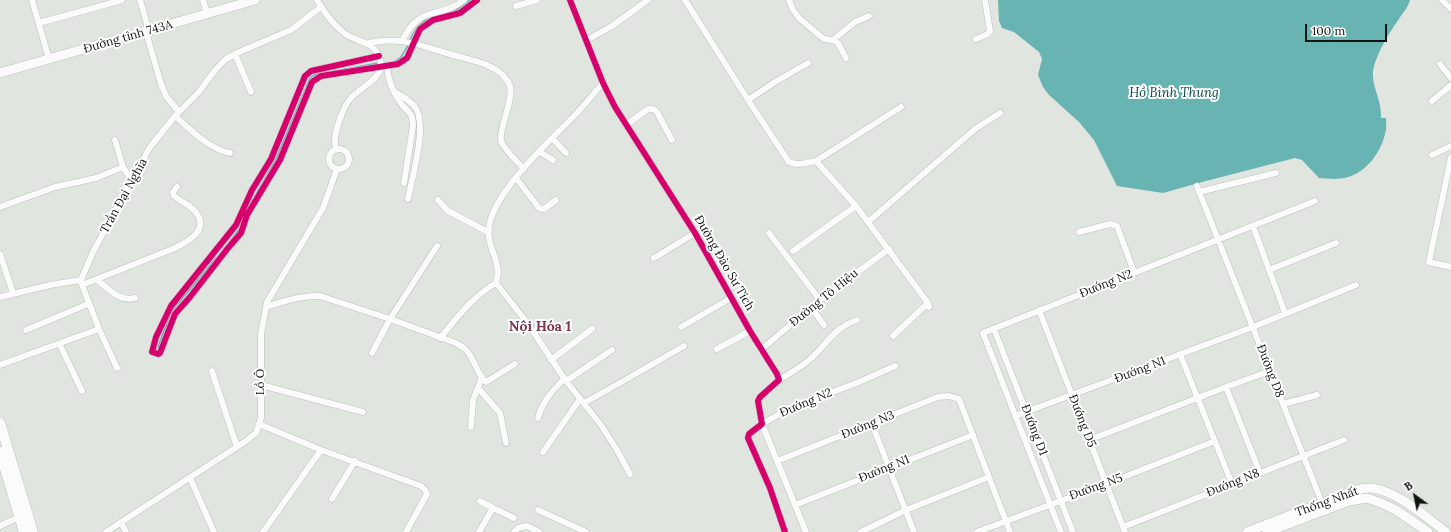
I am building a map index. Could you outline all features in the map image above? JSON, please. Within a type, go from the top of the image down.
[{"type":"main road","name":"Đường tỉnh 743A","points":[[0,73],[255,0]]},
{"type":"main road","points":[[0,423],[32,532]]},
{"type":"main road","points":[[0,452],[4,477],[24,532]]},
{"type":"main road","name":"Thống Nhất","points":[[1247,532],[1353,491],[1369,488],[1386,492],[1403,500],[1446,532]]},
{"type":"main road","points":[[1381,502],[1386,492]]},
{"type":"main road","name":"Thống Nhất","points":[[1267,532],[1349,501],[1366,498],[1381,502],[1396,510],[1428,532]]},
{"type":"street","points":[[32,0],[49,59]]},
{"type":"street","points":[[38,23],[122,0]]},
{"type":"street","points":[[140,0],[158,74],[164,90],[177,114],[212,145],[219,150],[230,153]]},
{"type":"street","points":[[203,0],[207,13]]},
{"type":"street","points":[[317,0],[321,7],[343,32],[353,38],[369,43],[380,40],[408,42],[490,65],[505,79],[510,88],[501,140],[524,169]]},
{"type":"street","points":[[408,42],[420,29],[437,15],[454,8],[464,0]]},
{"type":"street","points":[[381,63],[321,76],[312,82],[280,160],[247,215],[241,233],[228,248],[212,262],[171,306],[156,337],[152,352],[155,354],[160,353],[175,314],[212,262],[236,225],[252,190],[271,159],[305,76],[311,71],[381,63],[398,64],[407,58],[410,28],[419,18],[428,13],[450,17],[460,13],[477,0]]},
{"type":"street","points":[[516,6],[537,0]]},
{"type":"street","name":"Đường Đào Sư Tích","points":[[570,0],[603,83],[626,125],[695,233],[761,350],[777,374],[779,380]]},
{"type":"street","points":[[586,40],[612,26],[648,0]]},
{"type":"street","points":[[685,0],[789,162],[802,164],[816,161],[901,107]]},
{"type":"street","points":[[789,0],[800,19],[824,39],[833,40],[840,46],[846,58]]},
{"type":"street","points":[[976,39],[988,34],[990,31],[985,0]]},
{"type":"street","points":[[1442,0],[1451,9]]},
{"type":"street","name":"Trần Đại Nghĩa","points":[[81,283],[93,252],[150,147],[177,114],[198,93],[216,69],[226,59],[235,54],[291,30],[321,7]]},
{"type":"street","points":[[833,40],[855,22],[869,16]]},
{"type":"street","points":[[369,43],[381,63],[400,103],[410,112],[413,118],[404,183]]},
{"type":"street","points":[[235,54],[251,92]]},
{"type":"street","points":[[337,169],[332,167],[329,161],[330,155],[336,150],[335,136],[346,106],[351,98],[378,75],[381,63]]},
{"type":"street","points":[[748,100],[808,63]]},
{"type":"street","points":[[1440,64],[1451,78]]},
{"type":"street","points":[[440,338],[467,306],[487,288],[496,283],[499,270],[489,244],[488,232],[491,217],[498,203],[516,178],[552,138],[574,117],[603,83]]},
{"type":"street","points":[[1432,100],[1451,85]]},
{"type":"street","points":[[395,92],[406,98],[416,108],[421,129],[408,199]]},
{"type":"street","points":[[626,125],[648,108],[652,108],[658,114],[672,140]]},
{"type":"street","points":[[868,222],[975,129],[1000,113]]},
{"type":"street","points":[[552,138],[566,152]]},
{"type":"street","points":[[115,140],[123,167],[132,180]]},
{"type":"street","points":[[1432,155],[1451,146]]},
{"type":"street","name":"Lồ Ô","points":[[259,424],[261,418],[261,334],[269,296],[323,208],[337,169],[344,168],[347,165],[349,159],[346,153],[344,151],[336,150]]},
{"type":"street","points":[[540,152],[553,160]]},
{"type":"street","points":[[1451,157],[1428,262],[1451,267]]},
{"type":"street","points":[[816,161],[856,206],[929,305],[893,336]]},
{"type":"street","points":[[0,207],[55,187],[96,178],[123,167]]},
{"type":"street","name":"Đường D8","points":[[1276,173],[1198,189],[1322,503]]},
{"type":"street","points":[[516,178],[539,208],[544,209],[556,200]]},
{"type":"street","points":[[0,297],[50,285],[81,283],[97,280],[185,243],[198,233],[202,225],[201,220],[189,206],[174,196],[173,192],[177,187]]},
{"type":"street","points":[[438,200],[448,211],[488,232]]},
{"type":"street","name":"Đướng N2","points":[[983,333],[1315,201]]},
{"type":"street","points":[[793,250],[856,206]]},
{"type":"street","points":[[1080,232],[1110,224],[1117,226],[1134,272]]},
{"type":"street","points":[[1252,226],[1285,313]]},
{"type":"street","points":[[654,258],[695,233]]},
{"type":"street","points":[[769,233],[820,300]]},
{"type":"street","points":[[1269,270],[1336,243]]},
{"type":"street","points":[[372,353],[390,319],[437,246]]},
{"type":"street","name":"Đường Tô Hiệu","points":[[761,350],[811,307],[889,249]]},
{"type":"street","points":[[0,254],[13,293]]},
{"type":"street","points":[[97,280],[120,298],[135,298]]},
{"type":"street","points":[[81,283],[88,304],[117,368]]},
{"type":"street","points":[[496,283],[528,324],[565,380],[601,425],[630,474]]},
{"type":"street","name":"Đướng N1","points":[[1027,413],[1253,327],[1356,285]]},
{"type":"street","points":[[266,307],[287,300],[320,296],[390,319],[456,343],[465,349],[470,355],[486,382],[515,364]]},
{"type":"street","points":[[681,327],[731,298]]},
{"type":"street","points":[[26,330],[88,304]]},
{"type":"street","points":[[811,307],[824,325]]},
{"type":"street","name":"Đướng D5","points":[[1039,310],[1124,530]]},
{"type":"street","points":[[806,532],[762,424],[758,400],[760,396],[779,380],[808,361],[836,331],[848,323],[857,320]]},
{"type":"street","points":[[551,360],[592,328]]},
{"type":"street","points":[[0,366],[60,345],[99,329]]},
{"type":"street","name":"Đướng D1","points":[[994,329],[1073,532]]},
{"type":"street","points":[[717,349],[750,331]]},
{"type":"street","name":"Đướng D1","points":[[983,333],[1061,532]]},
{"type":"street","points":[[60,345],[82,391]]},
{"type":"street","points":[[543,452],[582,401],[626,380],[684,346]]},
{"type":"street","points":[[538,418],[540,411],[549,395],[565,380],[612,350]]},
{"type":"street","points":[[1180,354],[1232,484]]},
{"type":"street","points":[[994,363],[1005,358]]},
{"type":"street","name":"Đướng N2","points":[[762,424],[788,408],[859,382],[895,366]]},
{"type":"street","points":[[212,371],[237,447]]},
{"type":"street","points":[[1089,440],[1226,387],[1270,372]]},
{"type":"street","points":[[471,427],[472,405],[482,377]]},
{"type":"street","points":[[261,385],[363,412]]},
{"type":"street","points":[[1226,387],[1260,473]]},
{"type":"street","points":[[478,388],[500,414],[506,443]]},
{"type":"street","points":[[1283,404],[1317,395]]},
{"type":"street","name":"Đường N3","points":[[777,461],[938,397],[949,396],[959,399],[973,435]]},
{"type":"street","points":[[1015,416],[1027,413]]},
{"type":"street","points":[[106,532],[237,447],[256,432],[259,424],[321,450],[421,486],[427,494],[406,532]]},
{"type":"street","points":[[762,424],[749,434],[748,438],[770,488],[785,532]]},
{"type":"street","points":[[872,424],[914,532]]},
{"type":"street","points":[[973,435],[1010,532]]},
{"type":"street","name":"Đường N1","points":[[795,505],[973,435]]},
{"type":"street","name":"Đướng N8","points":[[1124,530],[1232,484],[1344,440]]},
{"type":"street","name":"Đường N5","points":[[977,532],[1106,484],[1215,441]]},
{"type":"street","points":[[1029,452],[1040,447]]},
{"type":"street","points":[[263,532],[321,450]]},
{"type":"street","points":[[332,499],[355,461]]},
{"type":"street","points":[[1038,475],[1049,471]]},
{"type":"street","points":[[861,532],[906,510],[989,477]]},
{"type":"street","points":[[190,478],[214,532]]},
{"type":"street","points":[[480,501],[514,518]]},
{"type":"street","points":[[479,532],[493,508]]},
{"type":"street","points":[[538,510],[586,532]]},
{"type":"street","points":[[0,526],[19,517]]},
{"type":"street","points":[[121,522],[126,532]]},
{"type":"street","points":[[514,532],[518,528],[527,526],[537,532]]},
{"type":"water","name":"Hồ Bình Thung","points":[[998,0],[1410,0],[1407,8],[1395,24],[1378,54],[1373,69],[1373,80],[1380,106],[1381,118],[1386,118],[1386,130],[1377,153],[1363,169],[1351,176],[1343,178],[1319,178],[1302,160],[1295,158],[1163,193],[1117,186],[1094,140],[1079,122],[1049,95],[1043,87],[1038,75],[1042,59],[1039,52],[1014,32],[1002,28],[999,21]]},
{"type":"waterway","points":[[455,11],[470,0]]},
{"type":"waterway","points":[[434,16],[450,13]]},
{"type":"waterway","points":[[410,40],[417,28],[428,18]]},
{"type":"waterway","points":[[394,62],[401,57],[409,44]]},
{"type":"waterway","points":[[325,73],[378,63]]},
{"type":"waterway","points":[[251,203],[276,159],[310,78],[319,74]]},
{"type":"waterway","points":[[229,243],[240,228]]},
{"type":"waterway","points":[[171,312],[216,258]]},
{"type":"waterway","points":[[158,347],[170,315]]},
{"type":"cycle path","points":[[379,56],[311,71],[305,76],[271,159],[252,190],[236,225],[171,306],[156,337],[152,352],[158,354],[160,353],[175,314],[241,233],[247,215],[280,160],[312,82],[321,76],[398,64],[407,58],[420,29],[433,20],[460,13],[477,0]]},
{"type":"cycle path","points":[[570,0],[603,83],[615,107],[695,233],[750,331],[777,374],[779,380],[760,397],[758,401],[762,424],[749,434],[748,438],[770,488],[785,532]]},
{"type":"district","name":"Nội Hóa 1","points":[[540,327]]}]
